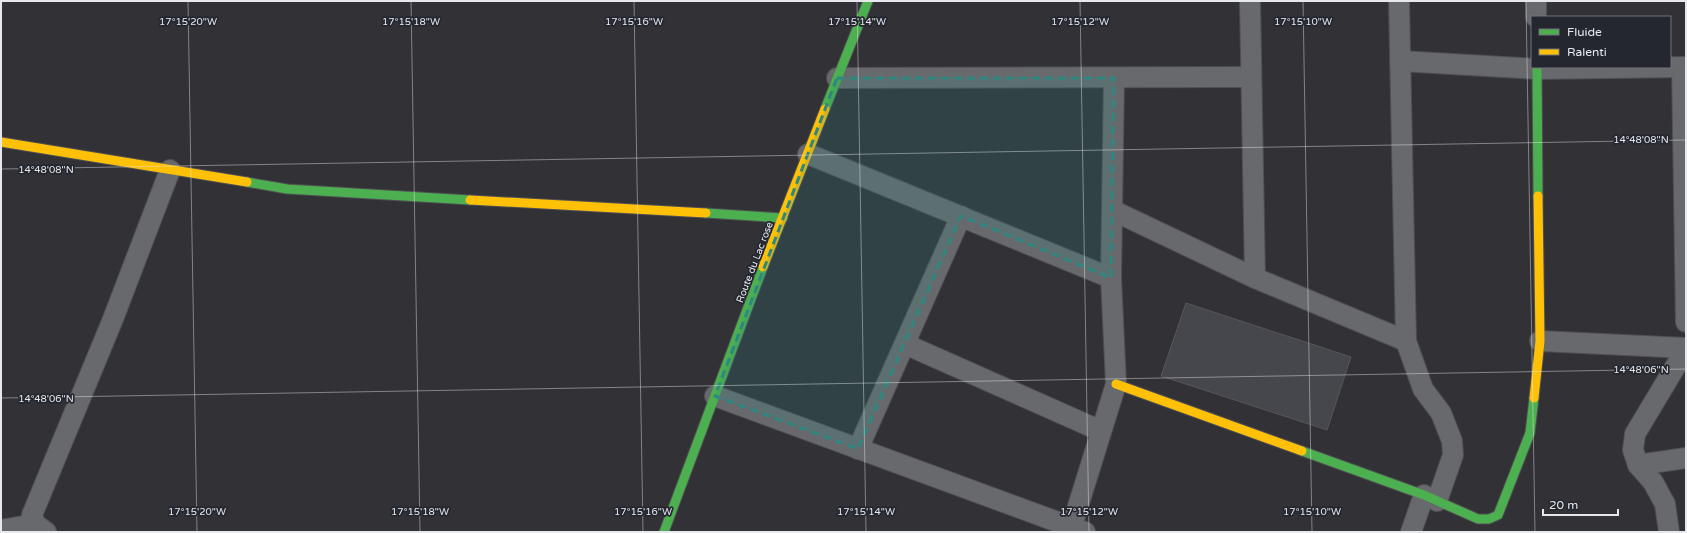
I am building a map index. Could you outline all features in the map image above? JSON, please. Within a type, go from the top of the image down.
[{"type":"street","name":"Route du Lac rose","points":[[664,532],[783,218],[868,1]]},
{"type":"street","points":[[1250,1],[1255,278]]},
{"type":"street","points":[[1399,1],[1406,341],[1423,389],[1441,413],[1452,442],[1453,455],[1411,532]]},
{"type":"street","points":[[1536,1],[1536,16]]},
{"type":"street","points":[[1400,61],[1531,68]]},
{"type":"street","points":[[1671,67],[1684,67],[1686,322]]},
{"type":"street","points":[[1116,384],[1430,498],[1478,519],[1489,519],[1498,514],[1530,433],[1540,341],[1537,68]]},
{"type":"street","points":[[837,78],[1251,77]]},
{"type":"street","points":[[715,396],[1075,530],[1101,431],[1116,384],[1112,278],[1114,78]]},
{"type":"street","points":[[1,142],[287,189],[783,218]]},
{"type":"street","points":[[808,154],[1112,278]]},
{"type":"street","points":[[41,528],[32,515],[99,355],[170,170]]},
{"type":"street","points":[[1112,210],[1255,278],[1406,341]]},
{"type":"street","points":[[858,449],[961,216]]},
{"type":"street","points":[[1540,341],[1686,349],[1634,434],[1633,450],[1638,465],[1653,482],[1665,504],[1669,532]]},
{"type":"street","points":[[905,344],[1101,431]]},
{"type":"street","points":[[1638,465],[1686,458]]},
{"type":"street","points":[[1,530],[41,528]]},
{"type":"highlighted area","points":[[837,78],[1114,78],[1111,278],[961,216],[858,449],[715,396]]},
{"type":"building","points":[[1186,303],[1351,357],[1327,430],[1161,376]]},
{"type":"traffic: fast","points":[[825,109],[868,1]]},
{"type":"traffic: fast","points":[[1537,68],[1538,196]]},
{"type":"traffic: fast","points":[[247,182],[287,189],[470,200]]},
{"type":"traffic: fast","points":[[706,213],[783,218]]},
{"type":"traffic: fast","points":[[664,532],[763,267]]},
{"type":"traffic: fast","points":[[1302,451],[1424,495],[1478,519],[1489,519],[1498,515],[1530,433],[1534,398]]},
{"type":"traffic: slow","points":[[763,267],[825,109]]},
{"type":"traffic: slow","points":[[1,142],[247,182]]},
{"type":"traffic: slow","points":[[1534,398],[1540,341],[1538,196]]},
{"type":"traffic: slow","points":[[470,200],[706,213]]},
{"type":"traffic: slow","points":[[1116,384],[1302,451]]}]
